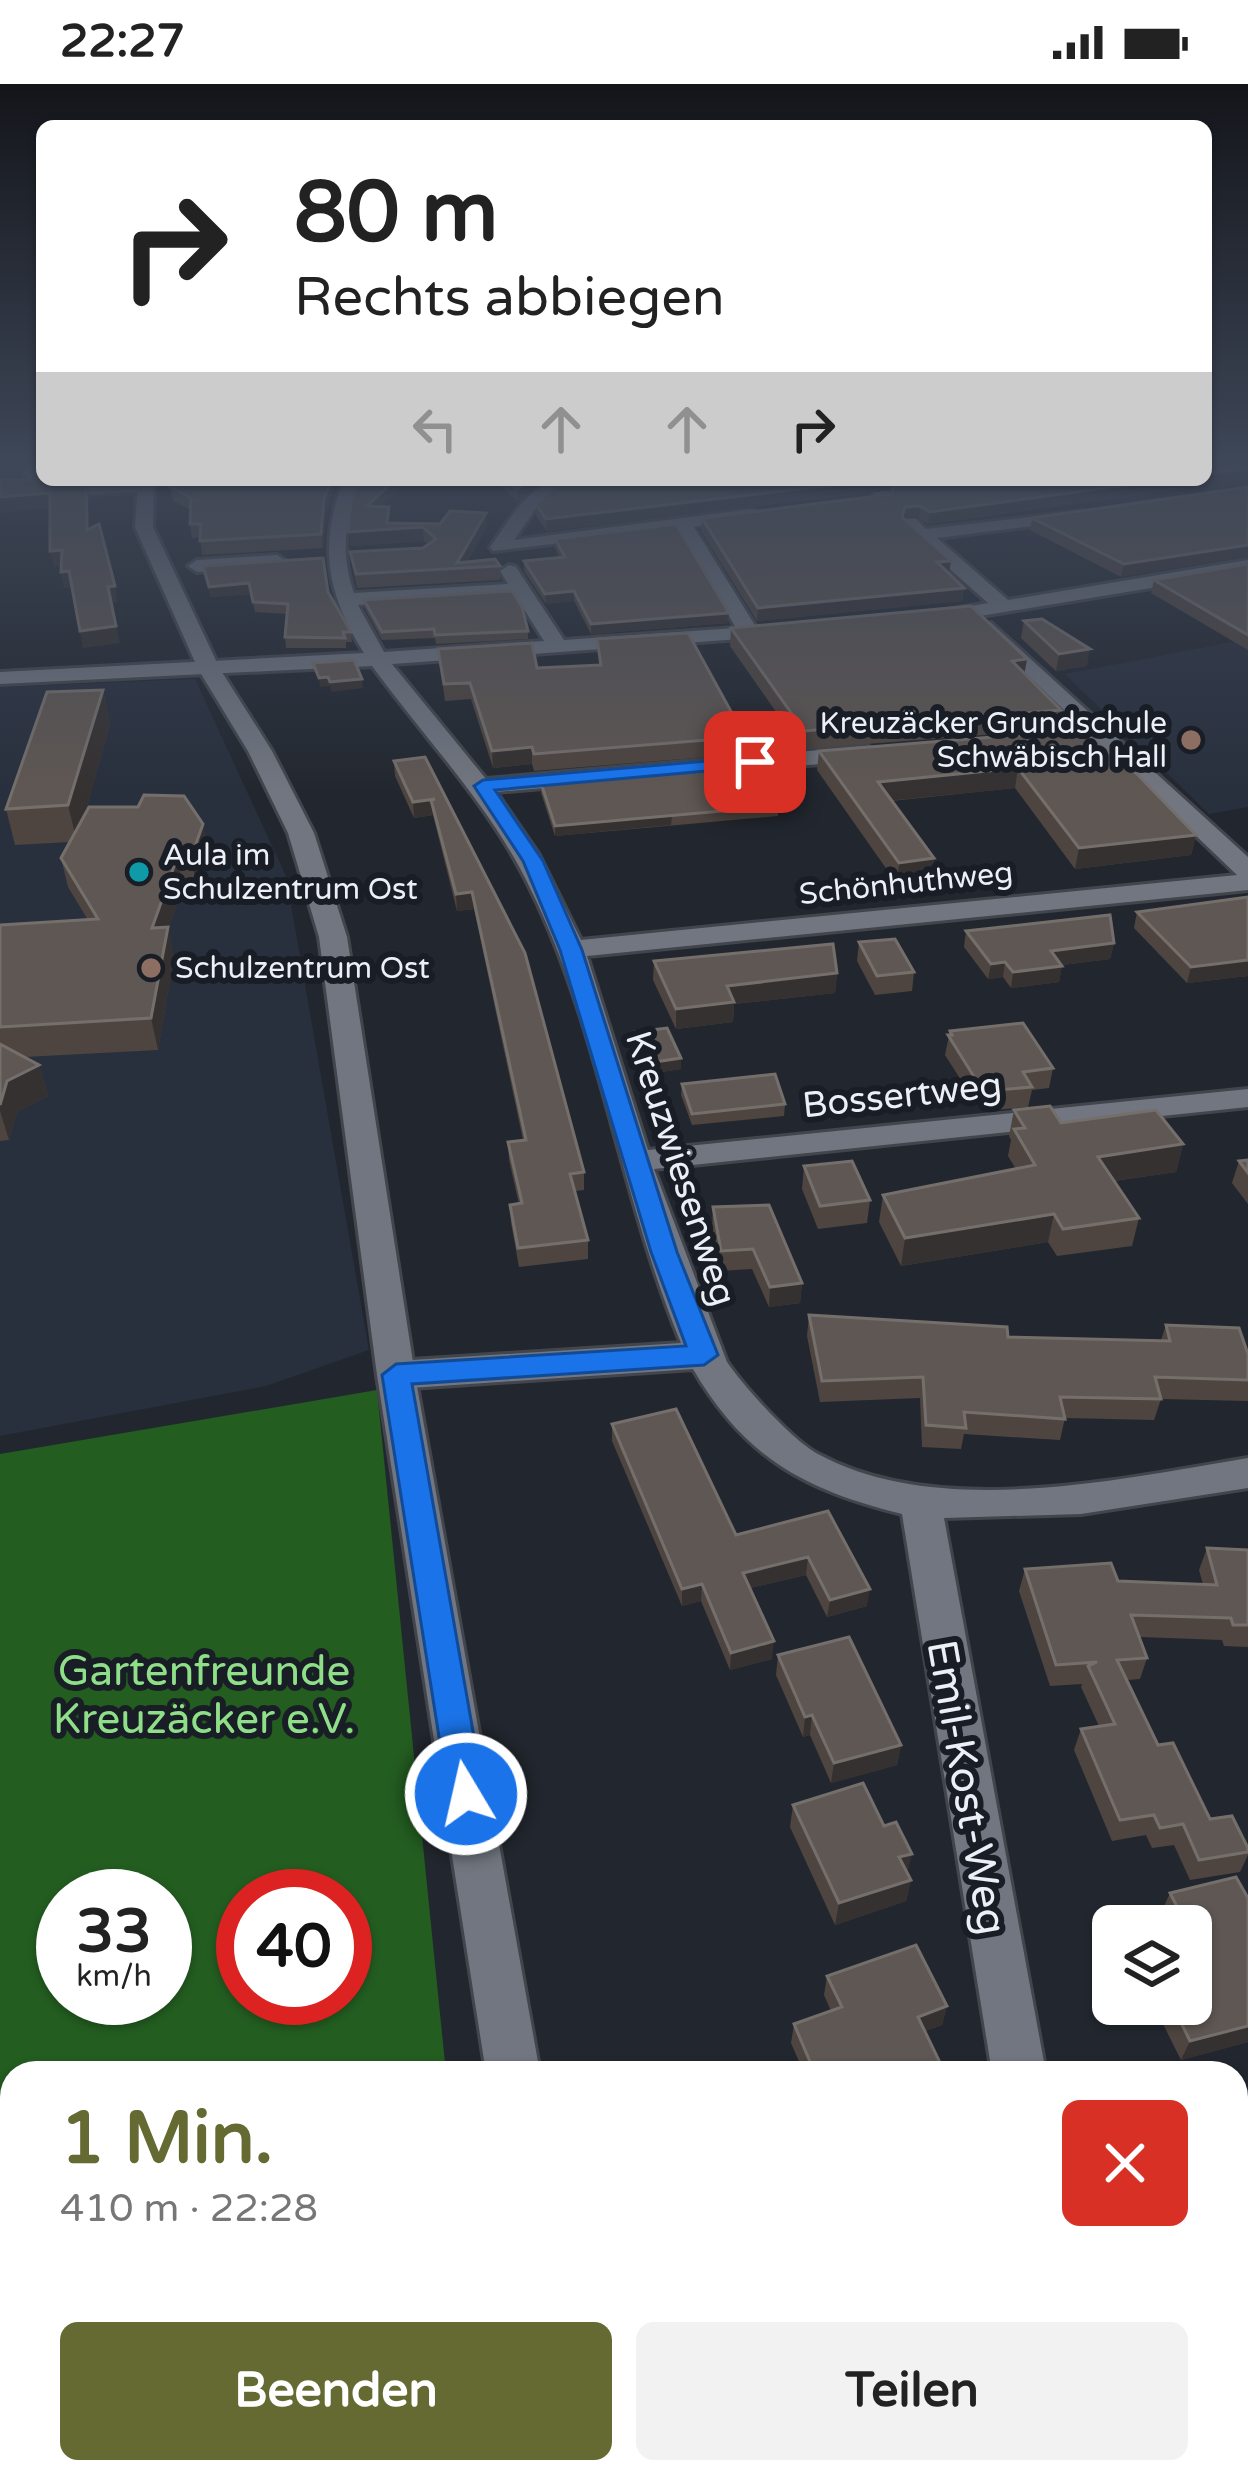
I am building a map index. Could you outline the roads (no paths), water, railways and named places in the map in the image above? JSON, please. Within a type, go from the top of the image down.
[{"type":"street","points":[[164,570],[209,669],[260,751],[301,833],[333,938],[396,1375],[511,2061]]},
{"type":"street","name":"Kreuzwiesenweg","points":[[337,570],[343,600],[373,658],[483,786],[533,861],[571,950],[664,1252],[704,1355],[725,1390],[800,1463],[878,1493],[920,1500],[1060,1503],[1248,1473]]},
{"type":"street","points":[[509,570],[559,648]]},
{"type":"street","points":[[711,570],[749,634]]},
{"type":"street","points":[[962,570],[1007,609]]},
{"type":"street","points":[[904,620],[976,614],[1221,570]]},
{"type":"street","points":[[1200,573],[1232,590]]},
{"type":"street","points":[[343,600],[517,589]]},
{"type":"street","points":[[976,614],[1248,871]]},
{"type":"street","points":[[0,679],[794,630]]},
{"type":"street","points":[[1010,743],[1104,736]]},
{"type":"street","points":[[483,786],[894,751]]},
{"type":"street","name":"Schönhuthweg","points":[[571,950],[1248,882]]},
{"type":"street","name":"Bossertweg","points":[[636,1161],[1248,1098]]},
{"type":"street","points":[[396,1375],[704,1355]]},
{"type":"street","name":"Emil-Kost-Weg","points":[[920,1500],[1017,2061]]},
{"type":"place","name":"Kreuzäcker Grundschule Schwäbisch Hall","points":[[1191,740]]},
{"type":"place","name":"Aula im Schulzentrum Ost","points":[[139,872]]},
{"type":"place","name":"Schulzentrum Ost","points":[[151,968]]},
{"type":"park label","name":"Gartenfreunde Kreuzäcker e.V.","points":[[204,1694]]}]
